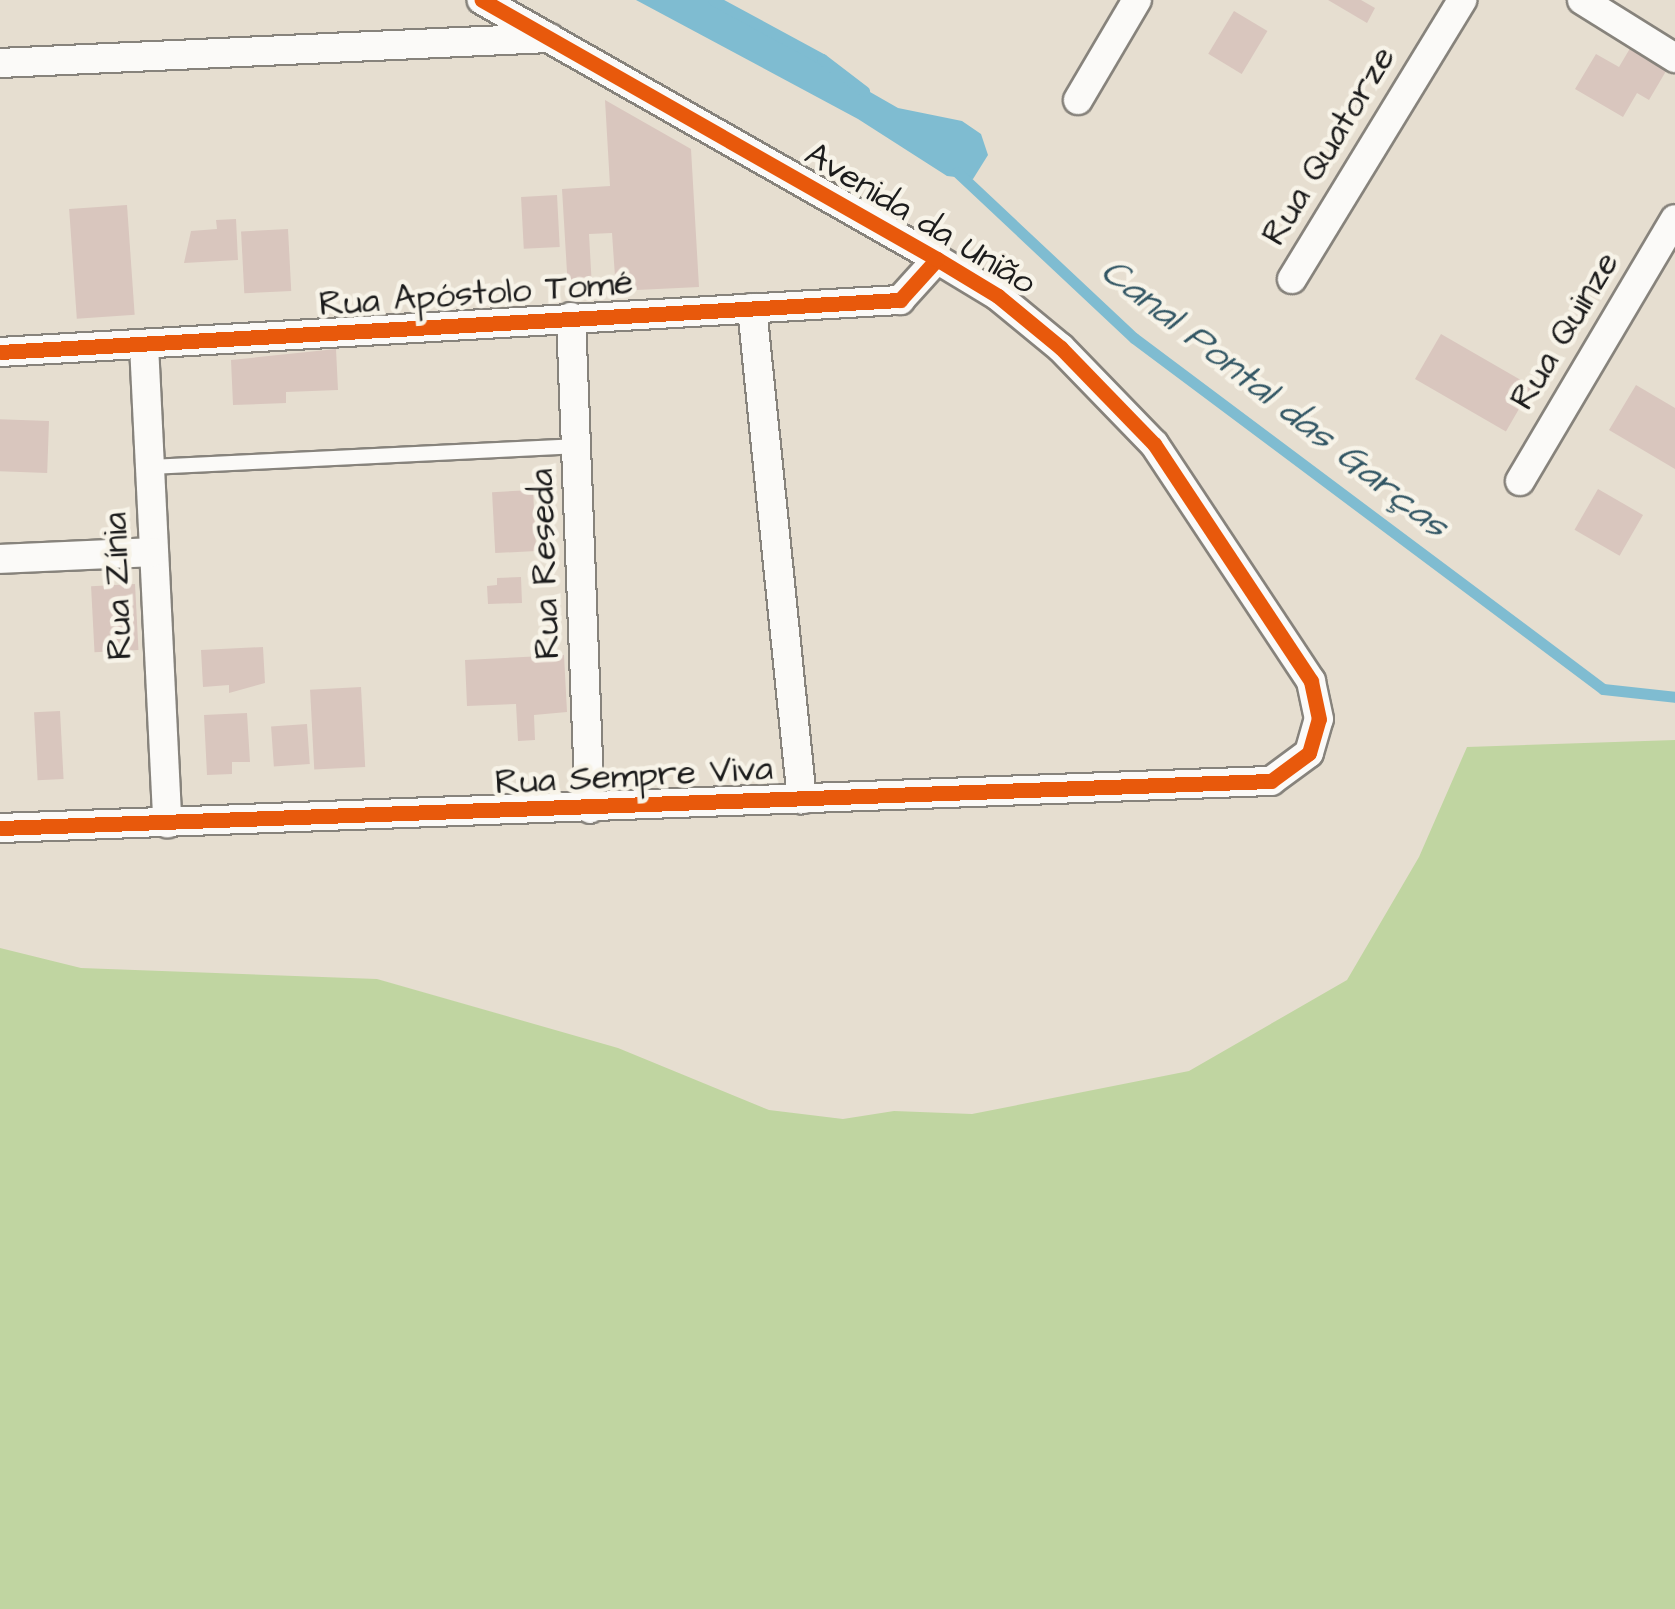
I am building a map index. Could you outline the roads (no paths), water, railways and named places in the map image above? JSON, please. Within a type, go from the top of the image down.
[{"type":"street","name":"Avenida da União","points":[[482,0],[938,259],[1039,328],[1154,444],[1311,681],[1319,719],[1316,737],[1298,765],[1271,781]]},
{"type":"street","points":[[1078,100],[1137,0]]},
{"type":"street","name":"Rua Quatorze","points":[[1292,279],[1462,0]]},
{"type":"street","points":[[1582,0],[1673,51]]},
{"type":"street","points":[[0,63],[551,38]]},
{"type":"street","name":"Rua Quinze","points":[[1520,480],[1675,219]]},
{"type":"street","name":"Rua Apóstolo Tomé","points":[[0,352],[900,300],[938,259]]},
{"type":"street","points":[[752,308],[802,798]]},
{"type":"street","name":"Rua Reseda","points":[[572,317],[590,810]]},
{"type":"street","name":"Rua Zínia","points":[[144,345],[167,823]]},
{"type":"street","points":[[0,559],[152,552]]},
{"type":"street","name":"Rua Sempre Viva","points":[[0,828],[590,810],[1271,781]]},
{"type":"lane","points":[[152,467],[578,446]]},
{"type":"water","points":[[636,0],[709,0],[898,108],[962,121],[981,134],[988,155],[973,179],[947,176],[858,119]]},
{"type":"waterway","name":"Canal Pontal das Garças","points":[[713,0],[822,59],[864,91]]},
{"type":"waterway","name":"Canal Pontal das Garças","points":[[957,172],[1134,338],[1603,689],[1675,697]]}]
